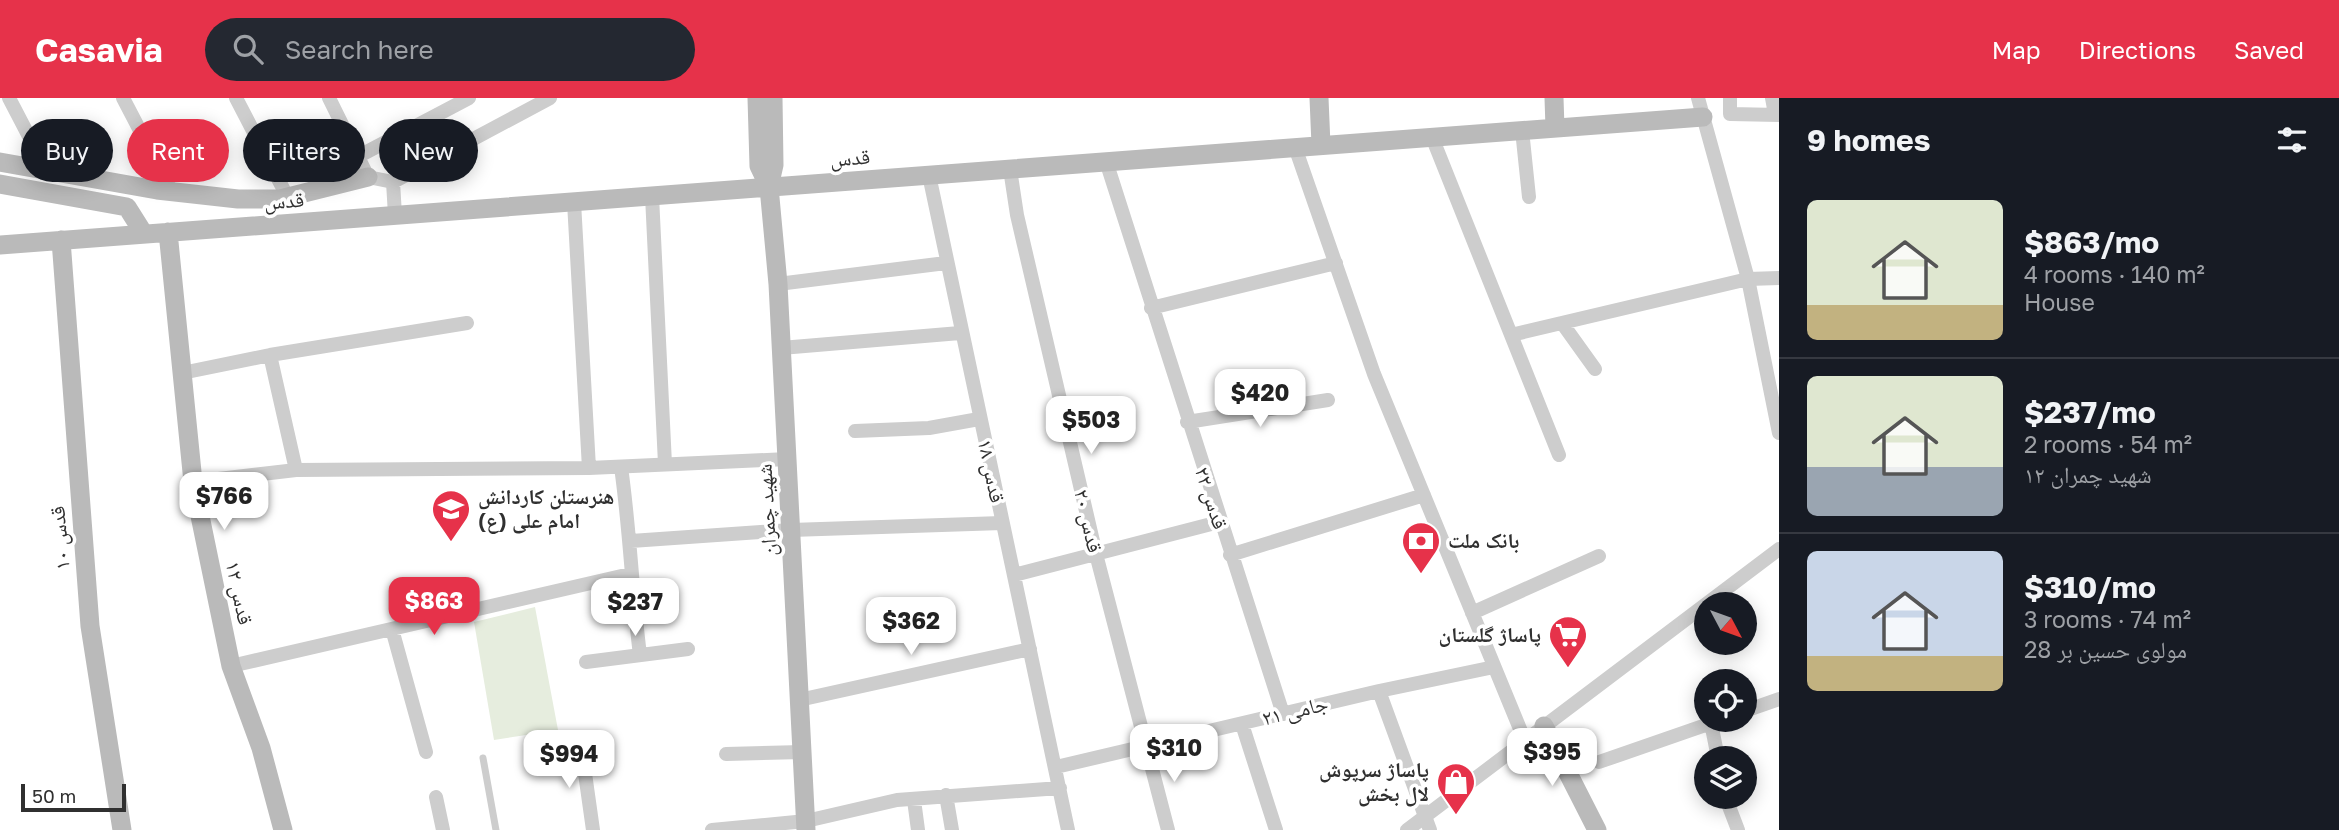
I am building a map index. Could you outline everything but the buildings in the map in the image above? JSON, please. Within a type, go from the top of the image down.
[{"type":"street","points":[[9,98],[21,121]]},
{"type":"street","points":[[123,98],[172,192]]},
{"type":"street","points":[[236,98],[288,198]]},
{"type":"street","points":[[329,98],[340,119]]},
{"type":"street","points":[[365,153],[469,98]]},
{"type":"street","points":[[478,137],[550,98]]},
{"type":"street","name":"شهید چمران","points":[[757,98],[759,166],[769,187],[778,284],[806,826]]},
{"type":"street","name":"شهید چمران","points":[[769,187],[775,165],[773,98]]},
{"type":"street","points":[[1319,98],[1321,145]]},
{"type":"street","points":[[1554,98],[1555,128]]},
{"type":"street","points":[[1730,98],[1730,114],[1777,115],[1772,98]]},
{"type":"street","points":[[1700,107],[1748,279],[1779,433]]},
{"type":"street","name":"قدس","points":[[0,245],[1555,128],[1700,107]]},
{"type":"street","points":[[1522,130],[1530,197]]},
{"type":"street","points":[[1432,137],[1559,455]]},
{"type":"street","points":[[1295,147],[1374,374],[1525,741]]},
{"type":"street","points":[[0,162],[21,166]]},
{"type":"street","name":"قدس ۲۲","points":[[1106,162],[1219,522],[1283,714]]},
{"type":"street","name":"قدس ۲۰","points":[[1010,169],[1017,215],[1096,554],[1168,830]]},
{"type":"street","points":[[365,170],[368,177]]},
{"type":"street","name":"قدس ۱۸","points":[[929,175],[960,333],[1068,830]]},
{"type":"street","points":[[112,182],[238,199],[288,198],[368,177],[379,179]]},
{"type":"street","points":[[393,182],[395,215]]},
{"type":"street","points":[[0,184],[127,207],[144,234]]},
{"type":"street","points":[[652,196],[665,464]]},
{"type":"street","points":[[573,202],[589,468]]},
{"type":"street","name":"قدس ۱۲","points":[[168,232],[193,482],[231,666],[261,748],[283,830]]},
{"type":"street","name":"قدس ۱۰","points":[[61,240],[90,626],[122,830]]},
{"type":"street","points":[[778,284],[946,263]]},
{"type":"street","points":[[1151,308],[1336,263]]},
{"type":"street","points":[[1511,335],[1748,279],[1779,278]]},
{"type":"street","points":[[182,373],[270,355],[467,323]]},
{"type":"street","points":[[1562,323],[1595,369]]},
{"type":"street","points":[[781,348],[960,333]]},
{"type":"street","points":[[270,355],[296,470]]},
{"type":"street","points":[[1187,422],[1328,400]]},
{"type":"street","points":[[855,431],[929,428],[979,419]]},
{"type":"street","points":[[193,482],[296,470],[589,468],[787,458]]},
{"type":"street","points":[[621,467],[632,541],[630,574],[640,655]]},
{"type":"street","points":[[1230,555],[1424,495]]},
{"type":"street","points":[[1014,575],[1219,522]]},
{"type":"street","points":[[632,541],[791,530],[1002,523]]},
{"type":"street","points":[[1407,830],[1428,823],[1544,726],[1779,549]]},
{"type":"street","points":[[1472,613],[1599,556]]},
{"type":"street","points":[[231,666],[630,574]]},
{"type":"street","points":[[392,629],[426,752]]},
{"type":"street","points":[[586,662],[688,649]]},
{"type":"street","points":[[799,700],[1030,649]]},
{"type":"street","name":"جامی ۲۱","points":[[1056,767],[1146,748],[1379,691],[1494,667]]},
{"type":"street","points":[[1379,691],[1428,823]]},
{"type":"street","points":[[1757,707],[1779,699]]},
{"type":"street","points":[[1242,724],[1276,830]]},
{"type":"street","points":[[1544,726],[1597,830]]},
{"type":"street","points":[[1599,762],[1694,729]]},
{"type":"street","points":[[580,745],[593,830]]},
{"type":"street","points":[[726,754],[802,752]]},
{"type":"street","points":[[712,830],[806,826],[897,800],[1060,788]]},
{"type":"street","points":[[946,795],[952,830]]},
{"type":"street","points":[[436,797],[443,830]]},
{"type":"street","points":[[914,800],[918,830]]},
{"type":"street","points":[[1730,809],[1738,830]]},
{"type":"lane","points":[[483,758],[496,830]]},
{"type":"green space","points":[[535,607],[558,730],[494,740],[474,622]]},
{"type":"place","name":"هنرستلن کاردانش امام علی (ع)","points":[[451,543]]},
{"type":"place","name":"بانک ملت","points":[[1421,575]]},
{"type":"place","name":"پاساژ گلستان","points":[[1568,669]]},
{"type":"place","name":"پاساژ سرپوش لال بخش","points":[[1456,816]]}]
